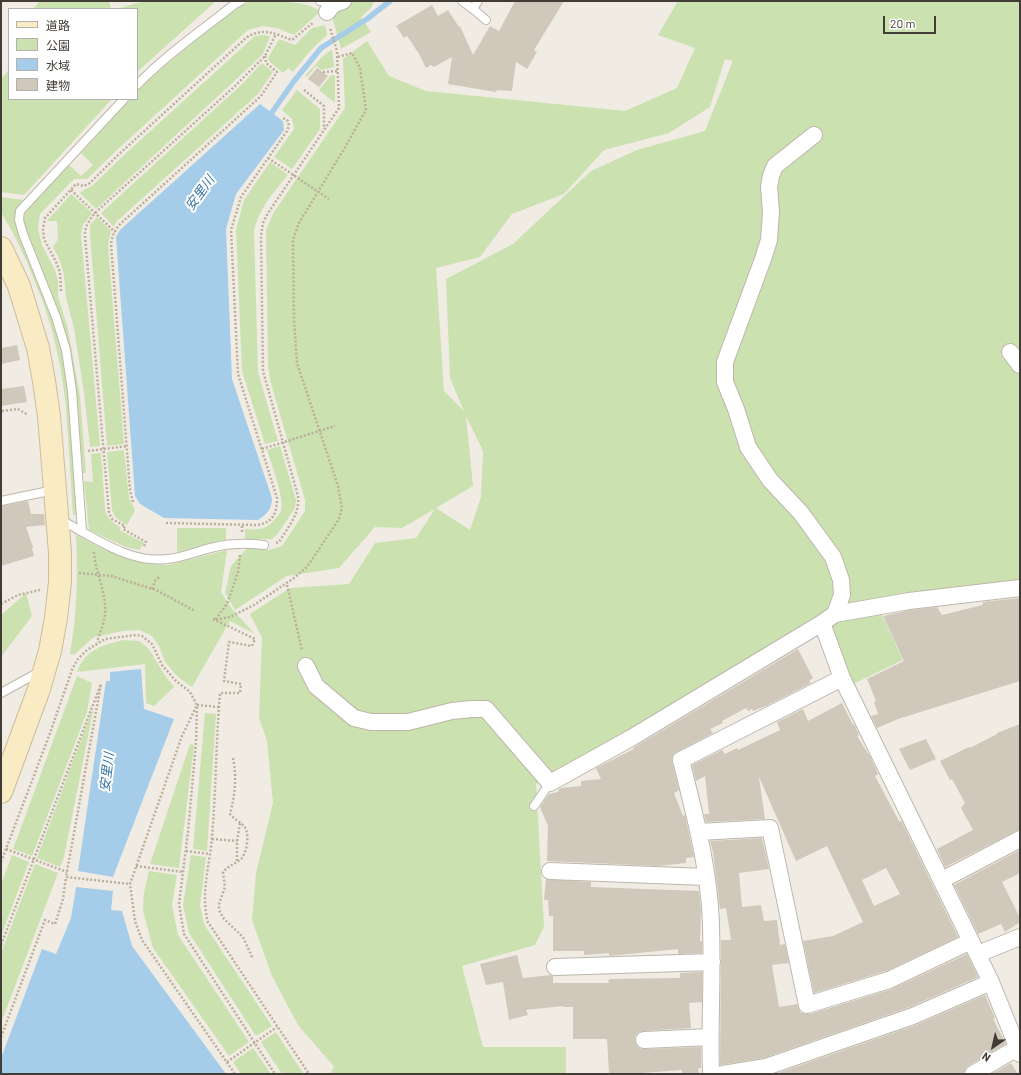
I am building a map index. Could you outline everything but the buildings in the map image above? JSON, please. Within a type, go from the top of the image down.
[{"type":"street","points":[[814,135],[775,166],[771,176],[769,187],[771,212],[769,240],[725,362],[725,382],[736,409],[748,447],[770,480],[801,513],[833,557],[841,580],[842,595],[835,614]]},
{"type":"street","points":[[1,248],[19,286],[38,348],[49,416],[60,572],[56,618],[50,651],[39,689],[1,792]]},
{"type":"street","points":[[1010,352],[1020,365]]},
{"type":"street","points":[[306,666],[316,686],[354,718],[371,722],[408,722],[452,712],[471,709],[486,709],[550,783],[631,738],[835,614],[908,601],[1020,588]]},
{"type":"street","points":[[822,623],[842,678],[975,948],[991,982],[1019,1051],[973,1074]]},
{"type":"street","points":[[711,1074],[710,1038],[712,962],[710,906],[699,832],[681,760],[842,678]]},
{"type":"street","points":[[699,832],[770,828],[806,1005],[889,980],[975,948],[1020,937]]},
{"type":"street","points":[[942,880],[1020,839]]},
{"type":"street","points":[[550,871],[706,877]]},
{"type":"street","points":[[555,967],[712,962]]},
{"type":"street","points":[[723,1074],[766,1067],[913,1016],[991,982]]},
{"type":"street","points":[[644,1040],[710,1038]]},
{"type":"lane","points":[[138,84],[177,50],[235,4],[241,1]]},
{"type":"lane","points":[[462,1],[486,20]]},
{"type":"lane","points":[[473,9],[478,1]]},
{"type":"lane","points":[[82,531],[72,391],[66,350],[56,317],[23,234],[19,220],[20,211],[123,100]]},
{"type":"lane","points":[[1,501],[55,490]]},
{"type":"lane","points":[[57,518],[111,547],[138,557],[168,559],[227,544],[241,542],[264,544]]},
{"type":"lane","points":[[1,693],[45,669]]},
{"type":"lane","points":[[534,806],[550,783]]},
{"type":"path","points":[[61,296],[60,273],[44,239],[43,229],[45,218],[76,184],[84,186],[90,183],[116,157],[247,37],[255,33],[270,32],[292,40],[330,8]]},
{"type":"path","points":[[264,544],[274,544],[279,542],[297,512],[299,504],[263,371],[261,236],[263,223],[268,213],[339,108],[337,51],[330,8]]},
{"type":"path","points":[[138,557],[146,542],[123,529],[125,526],[112,519],[109,513],[85,236],[86,225],[95,213],[212,108],[265,56],[276,34]]},
{"type":"path","points":[[214,620],[230,617],[254,605],[286,584],[306,567],[339,519],[342,508],[338,486],[297,364],[293,248],[293,240],[299,223],[366,110],[360,68],[352,53],[337,57]]},
{"type":"path","points":[[133,502],[130,490],[111,244],[118,226],[261,96],[277,72],[266,63],[265,56]]},
{"type":"path","points":[[323,72],[338,71]]},
{"type":"path","points":[[304,90],[324,106],[324,129]]},
{"type":"path","points":[[166,523],[242,526],[264,524],[270,521],[276,511],[277,498],[238,374],[231,230],[241,197],[287,132],[289,126],[288,121],[283,118]]},
{"type":"path","points":[[268,158],[329,199]]},
{"type":"path","points":[[71,190],[115,232]]},
{"type":"path","points":[[2,411],[18,409],[34,418]]},
{"type":"path","points":[[262,449],[335,426]]},
{"type":"path","points":[[89,458],[88,450],[104,450],[127,446]]},
{"type":"path","points":[[93,537],[95,561],[105,604],[104,620],[97,643]]},
{"type":"path","points":[[214,620],[227,604],[238,572],[240,553]]},
{"type":"path","points":[[60,572],[111,576],[152,589],[195,611]]},
{"type":"path","points":[[152,589],[155,581],[159,577]]},
{"type":"path","points":[[286,584],[306,666]]},
{"type":"path","points":[[1,604],[18,595],[44,590]]},
{"type":"path","points":[[214,620],[255,639],[252,646],[229,642],[224,681],[241,684],[240,693],[220,693],[212,839],[204,900],[205,912],[208,922],[309,1074]]},
{"type":"path","points":[[1,862],[77,660],[87,650],[105,639],[136,635],[142,636],[152,644],[162,665],[175,680],[190,692],[197,705],[196,742],[186,851],[179,904],[184,934],[275,1074]]},
{"type":"path","points":[[1,945],[101,684],[63,899],[55,924],[45,920],[1,1037]]},
{"type":"path","points":[[197,705],[219,707]]},
{"type":"path","points":[[197,705],[182,736],[130,884],[135,921],[142,940],[235,1074]]},
{"type":"path","points":[[233,758],[236,785],[230,814],[247,830],[247,841],[243,855],[227,867],[223,872],[225,887],[219,904],[219,910],[224,918],[243,937],[253,959]]},
{"type":"path","points":[[237,861],[237,841],[240,823]]},
{"type":"path","points":[[212,839],[237,841]]},
{"type":"path","points":[[6,849],[67,872]]},
{"type":"path","points":[[186,851],[210,854]]},
{"type":"path","points":[[136,866],[183,872]]},
{"type":"path","points":[[66,877],[130,884]]},
{"type":"path","points":[[227,1062],[277,1027]]},
{"type":"green space","points":[[40,1],[109,1],[111,8],[34,8]]},
{"type":"green space","points":[[145,1],[216,1],[138,71],[138,8],[119,8]]},
{"type":"green space","points":[[250,1],[277,1],[308,5],[320,12],[294,35],[277,28],[262,26],[248,30],[87,179],[74,179],[40,214],[38,229],[42,245],[55,270],[58,281],[58,296],[68,329],[80,396],[86,473],[83,473],[75,384],[27,235],[24,215],[27,208],[68,164],[81,176],[93,165],[81,153],[129,100],[138,100],[138,91],[165,65],[208,30]]},
{"type":"green space","points":[[352,1],[374,1],[371,8],[361,17],[371,32],[341,49],[332,16]]},
{"type":"green space","points":[[678,1],[1020,1],[1020,581],[841,606],[536,784],[544,927],[535,945],[462,966],[483,1047],[566,1047],[566,1074],[331,1074],[333,1067],[336,1069],[298,1025],[272,976],[252,920],[256,873],[273,803],[267,741],[259,718],[262,638],[250,614],[290,588],[349,584],[375,543],[416,538],[435,509],[402,528],[375,527],[339,568],[287,576],[235,610],[225,593],[231,566],[247,548],[269,550],[282,546],[305,511],[305,500],[270,380],[268,366],[266,230],[274,212],[345,108],[343,59],[367,41],[389,76],[426,91],[625,111],[677,88],[695,48],[658,35]],"holes":[[[725,59],[733,61],[705,131],[637,150],[591,171],[513,244],[446,279],[450,378],[464,411],[444,391],[436,268],[480,257],[512,214],[564,194],[604,150],[669,133],[710,107]],[[466,416],[483,451],[481,497],[470,530],[436,508],[473,486]]]},
{"type":"green space","points":[[325,25],[327,35],[310,51],[293,72],[288,68],[283,73],[270,62],[268,58],[279,39],[295,45],[312,28]]},
{"type":"green space","points":[[255,36],[270,36],[263,54],[96,209],[80,193],[92,186]]},
{"type":"green space","points":[[332,49],[334,67],[321,70],[316,66],[307,77],[305,76],[321,58]]},
{"type":"green space","points":[[262,63],[273,72],[258,94],[116,222],[114,227],[101,213],[240,86]]},
{"type":"green space","points":[[8,71],[8,100],[111,100],[24,195],[1,192],[1,79]]},
{"type":"green space","points":[[331,75],[335,76],[335,103],[319,90]]},
{"type":"green space","points":[[297,90],[320,109],[320,129],[292,169],[274,157],[294,129],[292,119],[282,110]]},
{"type":"green space","points":[[270,162],[288,175],[263,207],[254,230],[258,372],[278,441],[265,444],[242,371],[236,230],[244,200]]},
{"type":"green space","points":[[71,194],[92,213],[83,225],[81,234],[100,446],[90,447],[84,393],[74,328],[66,298],[64,275],[60,261],[53,247],[58,239],[57,221],[47,221]]},
{"type":"green space","points":[[1,197],[23,200],[17,210],[52,314],[65,360],[77,515],[73,515],[66,406],[61,370],[53,334],[43,302],[26,260],[1,212]]},
{"type":"green space","points":[[97,217],[111,231],[108,244],[124,444],[107,446],[90,235],[90,225]]},
{"type":"green space","points":[[280,446],[296,500],[295,508],[277,535],[272,539],[245,539],[245,529],[258,529],[269,525],[281,511],[281,498],[267,450]]},
{"type":"green space","points":[[124,450],[129,498],[135,510],[127,525],[116,518],[112,510],[107,452]]},
{"type":"green space","points":[[101,453],[105,509],[107,515],[110,520],[121,528],[119,530],[144,543],[139,550],[126,547],[89,530],[84,481],[93,482],[91,454]]},
{"type":"green space","points":[[177,528],[226,528],[226,540],[177,552]]},
{"type":"green space","points":[[76,535],[102,549],[148,564],[168,565],[227,550],[221,592],[232,609],[255,634],[230,621],[192,687],[178,677],[165,662],[159,646],[152,636],[139,630],[123,631],[94,637],[74,655],[70,654],[76,594]]},
{"type":"green space","points":[[26,593],[32,616],[1,657],[1,615]]},
{"type":"green space","points":[[880,611],[903,660],[853,684],[828,628],[835,621]]},
{"type":"green space","points":[[123,640],[139,641],[149,649],[164,674],[174,687],[154,706],[146,703],[145,664],[77,672],[85,658],[95,650],[108,644]]},
{"type":"green space","points":[[77,676],[92,683],[87,712],[32,856],[13,849]]},
{"type":"green space","points":[[92,710],[64,857],[60,867],[37,858]]},
{"type":"green space","points":[[205,713],[216,714],[207,851],[193,849]]},
{"type":"green space","points":[[190,744],[194,745],[179,868],[150,864]]},
{"type":"green space","points":[[12,855],[29,862],[1,936],[1,884]]},
{"type":"green space","points":[[191,855],[206,857],[200,905],[204,924],[272,1026],[256,1036],[189,933],[183,905]]},
{"type":"green space","points":[[35,864],[58,873],[1,1023],[1,953]]},
{"type":"green space","points":[[149,871],[177,875],[172,905],[178,935],[249,1042],[229,1056],[153,948],[143,911],[144,892]]},
{"type":"green space","points":[[276,1032],[304,1074],[282,1074],[261,1042]]},
{"type":"green space","points":[[253,1048],[271,1074],[241,1074],[233,1062]]},
{"type":"water","points":[[260,104],[283,121],[284,130],[236,194],[226,229],[232,379],[272,498],[271,505],[266,514],[258,520],[164,518],[140,504],[135,496],[116,237],[120,230]]},
{"type":"water","points":[[141,669],[144,709],[174,719],[113,877],[78,871],[106,681],[110,681],[110,672]]},
{"type":"water","points":[[76,887],[113,891],[111,910],[122,911],[132,946],[226,1074],[1,1074],[1,1058],[42,949],[56,954],[71,918]]},
{"type":"waterway","name":"安里川","points":[[268,118],[294,81],[321,48],[367,19],[390,1]]}]
